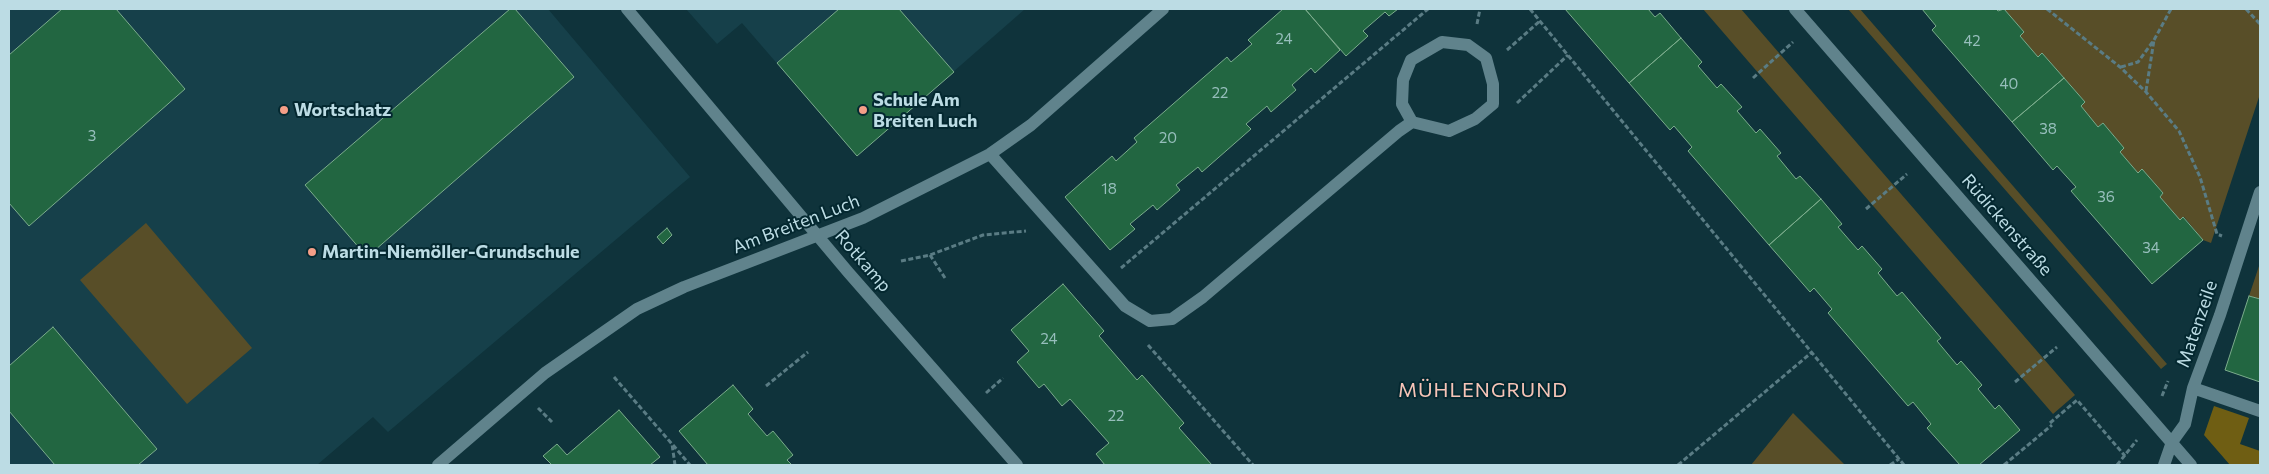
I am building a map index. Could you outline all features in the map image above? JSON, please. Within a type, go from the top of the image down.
[{"type":"street","name":"Rotkamp","points":[[627,9],[817,234],[1017,465]]},
{"type":"street","name":"Am Breiten Luch","points":[[438,465],[545,372],[637,309],[684,287],[817,234],[864,218],[990,154],[1031,125],[1164,9]]},
{"type":"street","name":"Rüdickenstraße","points":[[1795,9],[2191,465]]},
{"type":"street","points":[[990,154],[1125,306],[1150,321],[1172,319],[1203,297],[1398,131],[1412,122],[1449,131],[1474,119],[1493,104],[1493,84],[1486,58],[1468,45],[1442,42],[1411,60],[1403,80],[1402,104],[1412,122]]},
{"type":"street","name":"Matenzeile","points":[[2164,465],[2172,442],[2185,424],[2193,388],[2220,315],[2260,192]]},
{"type":"street","points":[[2193,388],[2260,411]]},
{"type":"path","points":[[1104,282],[1428,9]]},
{"type":"path","points":[[1530,9],[1904,465]]},
{"type":"path","points":[[2048,9],[2120,67],[2146,92],[2179,131],[2200,177],[2217,234],[2243,244]]},
{"type":"path","points":[[2120,67],[2138,62],[2154,40],[2171,9]]},
{"type":"path","points":[[2246,9],[2260,24]]},
{"type":"path","points":[[1488,67],[1540,21]]},
{"type":"path","points":[[1753,78],[1810,26]]},
{"type":"path","points":[[2146,92],[2154,40]]},
{"type":"path","points":[[1511,108],[1568,56]]},
{"type":"path","points":[[1866,209],[1925,158]]},
{"type":"path","points":[[901,261],[930,255],[983,236],[1028,231]]},
{"type":"path","points":[[930,255],[945,278]]},
{"type":"path","points":[[2015,382],[2075,331]]},
{"type":"path","points":[[1144,341],[1253,465]]},
{"type":"path","points":[[766,386],[808,352]]},
{"type":"path","points":[[1678,465],[1812,352]]},
{"type":"path","points":[[614,377],[690,465]]},
{"type":"path","points":[[2118,465],[2152,420],[2169,378]]},
{"type":"path","points":[[2004,465],[2077,400],[2125,456]]},
{"type":"path","points":[[672,444],[675,465]]},
{"type":"path","points":[[1890,465],[1899,459]]},
{"type":"shaded area","name":"Martin-Niemöller-Grundschule","points":[[9,9],[548,9],[690,177],[388,432],[373,417],[317,465],[9,465]]},
{"type":"shaded area","name":"Schule Am Breiten Luch","points":[[686,9],[1025,9],[857,156],[742,23],[717,44]]},
{"type":"shaded area","points":[[1703,9],[1741,9],[2075,395],[2053,414]]},
{"type":"shaded area","points":[[1848,9],[1860,9],[2167,364],[2161,369]]},
{"type":"shaded area","points":[[2004,9],[2260,9],[2260,94],[2211,243],[2203,240],[2184,217],[2180,220],[2160,197],[2163,193],[2143,170],[2138,173],[2120,152],[2124,148],[2103,123],[2098,127],[2081,106],[2085,102],[2042,53],[2038,57],[2020,36],[2024,32]]},
{"type":"shaded area","points":[[146,223],[252,348],[187,404],[80,280]]},
{"type":"shaded area","points":[[2260,263],[2260,299],[2249,296]]},
{"type":"shaded area","points":[[2214,406],[2249,418],[2240,444],[2260,451],[2260,465],[2230,465],[2204,435]]},
{"type":"shaded area","points":[[1793,413],[1845,465],[1751,465]]},
{"type":"building","points":[[62,9],[116,9],[185,89],[29,226],[9,203],[9,55]]},
{"type":"building","points":[[510,9],[515,9],[574,77],[367,257],[305,185]]},
{"type":"building","name":"Schule Am Breiten Luch","points":[[839,9],[899,9],[954,72],[857,156],[777,63]]},
{"type":"building","points":[[1283,9],[1305,9],[1340,50],[1315,73],[1311,68],[1292,85],[1296,90],[1271,112],[1267,106],[1246,124],[1251,129],[1202,172],[1198,167],[1176,185],[1180,190],[1157,210],[1153,205],[1130,224],[1135,229],[1110,250],[1065,197],[1112,156],[1116,161],[1137,142],[1134,138],[1227,57],[1231,62],[1252,44],[1248,40]]},
{"type":"building","points":[[1305,9],[1398,9],[1389,16],[1385,12],[1363,31],[1368,36],[1346,56]]},
{"type":"building","points":[[1565,9],[1648,9],[1655,17],[1660,13],[1681,38],[1629,83]]},
{"type":"building","points":[[1922,9],[1996,9],[1998,11],[2004,9],[2024,32],[2020,36],[2038,57],[2042,53],[2064,78],[2012,122],[1932,30],[1936,26]]},
{"type":"building","points":[[1681,38],[1702,62],[1698,66],[1717,88],[1721,84],[1742,107],[1737,111],[1756,133],[1760,129],[1781,153],[1777,156],[1796,179],[1800,176],[1821,199],[1769,245],[1688,151],[1692,147],[1674,126],[1670,130],[1629,83]]},
{"type":"building","points":[[2064,78],[2085,102],[2081,106],[2098,127],[2103,123],[2124,148],[2120,152],[2138,173],[2142,169],[2163,193],[2160,197],[2180,220],[2183,217],[2203,240],[2152,284],[2071,191],[2076,187],[2057,166],[2053,170],[2012,122]]},
{"type":"building","points":[[1821,199],[1842,224],[1838,227],[1858,250],[1862,246],[1882,269],[1878,273],[1897,296],[1902,292],[1941,338],[1937,341],[1957,365],[1961,361],[1982,385],[1978,389],[1995,409],[1999,405],[2020,430],[1979,465],[1960,465],[1927,428],[1931,424],[1913,402],[1908,406],[1828,313],[1832,309],[1814,288],[1810,292],[1769,245]]},
{"type":"building","points":[[667,228],[672,235],[663,244],[657,237]]},
{"type":"building","points":[[1063,284],[1104,331],[1099,336],[1137,380],[1142,375],[1184,423],[1179,428],[1212,465],[1105,465],[1096,454],[1109,443],[1070,399],[1062,406],[1044,384],[1039,388],[1017,362],[1029,351],[1011,330]]},
{"type":"building","points":[[2249,296],[2260,299],[2260,382],[2225,370]]},
{"type":"building","points":[[53,327],[157,449],[138,465],[55,465],[9,411],[9,366]]},
{"type":"building","points":[[733,385],[753,409],[748,414],[767,436],[773,431],[793,455],[787,460],[792,465],[708,465],[679,431]]},
{"type":"building","points":[[619,410],[660,457],[650,465],[552,465],[543,456],[557,444],[567,455]]},
{"type":"place","name":"Wortschatz","points":[[284,110]]},
{"type":"place","name":"Schule Am Breiten Luch","points":[[863,110]]},
{"type":"place","name":"Martin-Niemöller-Grundschule","points":[[312,252]]},
{"type":"district","name":"MÜHLENGRUND","points":[[1483,390]]}]
